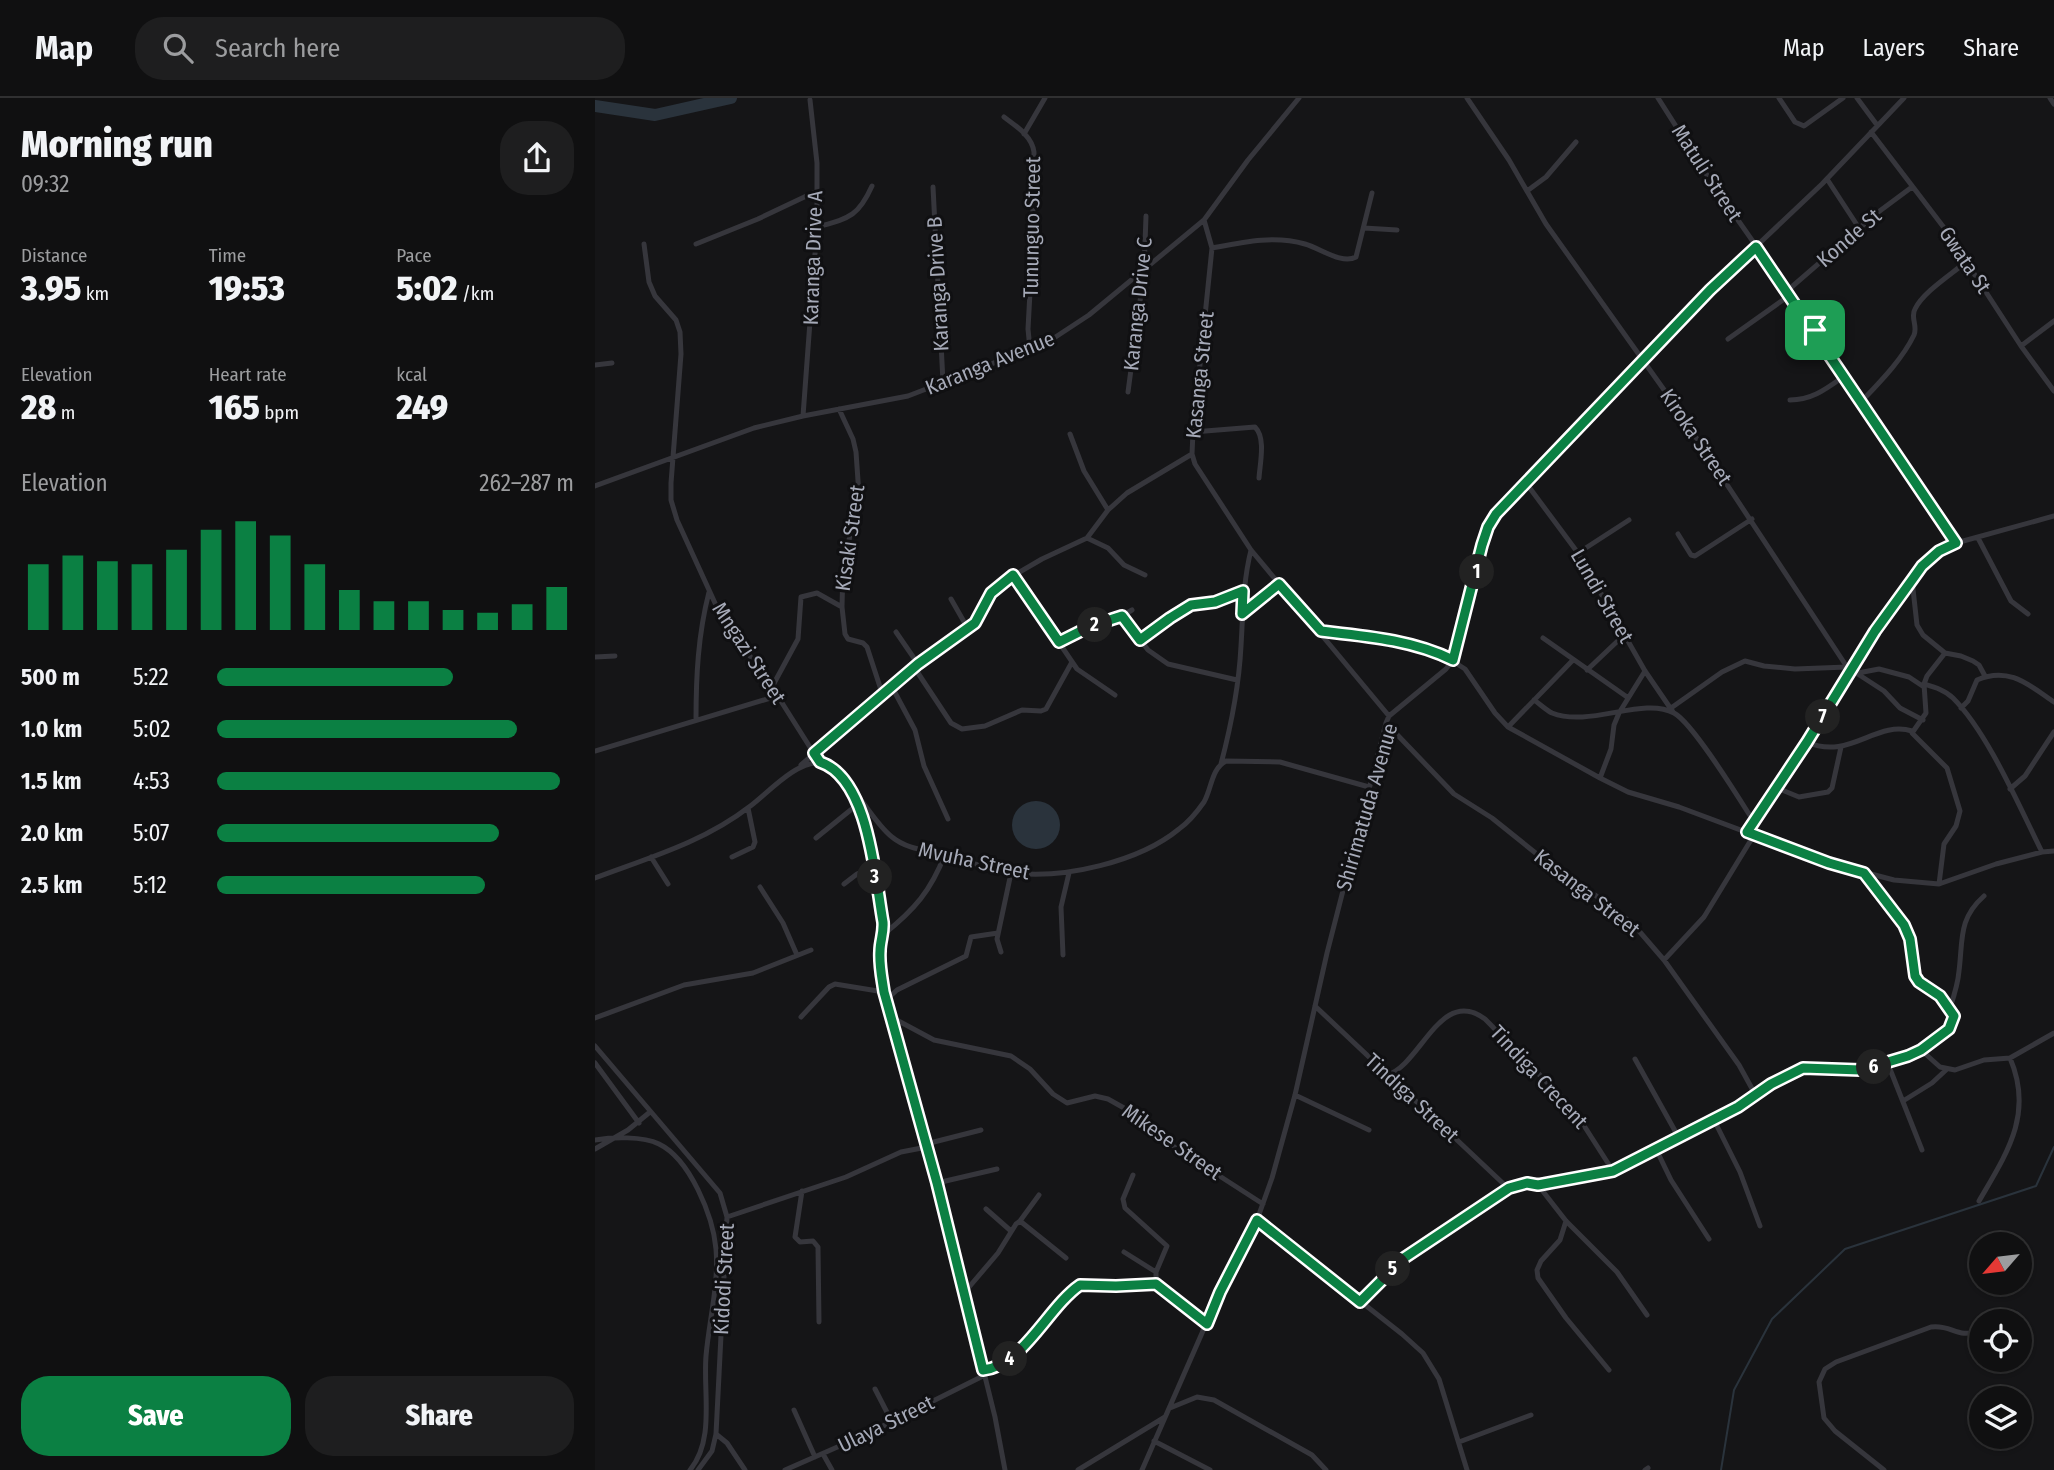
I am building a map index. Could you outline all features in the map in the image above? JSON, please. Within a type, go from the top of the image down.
[{"type":"street","points":[[1024,134],[1045,98]]},
{"type":"street","name":"Karanga Avenue","points":[[595,486],[754,428],[908,396],[1030,349],[1073,327],[1204,220],[1248,160],[1299,98]]},
{"type":"street","name":"Kiroka Street","points":[[1467,98],[1562,247],[1614,317],[1752,519],[1784,574],[1849,668]]},
{"type":"street","name":"Matuli Street","points":[[1658,98],[1712,183],[1956,543]]},
{"type":"street","points":[[1779,98],[1795,122],[1804,126],[1843,98]]},
{"type":"street","points":[[1827,98],[1832,105]]},
{"type":"street","points":[[1857,98],[1877,125]]},
{"type":"street","points":[[1453,660],[1488,527],[1496,514],[1710,290],[1827,179],[1904,98]]},
{"type":"street","points":[[2050,98],[2054,104]]},
{"type":"street","name":"Karanga Drive A","points":[[803,416],[817,227],[817,163],[810,100]]},
{"type":"street","name":"Tununguo Street","points":[[1004,117],[1032,142],[1034,152],[1028,329],[1030,349]]},
{"type":"street","name":"Gwata St","points":[[1871,132],[1967,261],[2021,346],[2054,391]]},
{"type":"street","points":[[1527,191],[1546,177],[1576,142]]},
{"type":"street","points":[[1827,179],[1859,228]]},
{"type":"street","points":[[817,227],[853,215],[863,207],[872,186]]},
{"type":"street","name":"Karanga Drive B","points":[[933,187],[943,382]]},
{"type":"street","name":"Konde St","points":[[1727,339],[1788,293],[1859,228],[1912,187]]},
{"type":"street","points":[[696,244],[817,191]]},
{"type":"street","points":[[1212,248],[1246,241],[1277,239],[1304,243],[1345,260],[1353,260],[1372,193]]},
{"type":"street","name":"Karanga Drive C","points":[[1128,392],[1144,271],[1146,216]]},
{"type":"street","name":"Kasanga Street","points":[[1204,220],[1212,248],[1192,454],[1202,476],[1251,550],[1389,716]]},
{"type":"street","points":[[1364,228],[1397,230]]},
{"type":"street","name":"Mngazi Street","points":[[644,244],[649,282],[655,296],[676,320],[680,332],[681,354],[671,500],[677,520],[709,592],[732,634],[772,687],[820,762]]},
{"type":"street","points":[[1860,403],[1883,379],[1908,344],[1915,331],[1914,309],[1967,261]]},
{"type":"street","points":[[2021,346],[2054,321]]},
{"type":"street","points":[[595,365],[613,363]]},
{"type":"street","points":[[1790,400],[1810,398],[1843,377]]},
{"type":"street","name":"Kisaki Street","points":[[839,409],[853,439],[859,480],[857,509],[843,567],[842,607],[845,634],[848,639],[863,643],[867,647],[883,696]]},
{"type":"street","points":[[1193,432],[1255,427],[1261,434],[1259,478]]},
{"type":"street","points":[[1070,434],[1084,471],[1108,510]]},
{"type":"street","points":[[595,878],[716,830],[748,808],[916,666],[975,623],[991,593],[1013,575],[1087,538],[1108,510],[1127,493],[1192,454]]},
{"type":"street","name":"Lundi Street","points":[[1527,483],[1578,553],[1645,671],[1672,710],[1704,747],[1754,822]]},
{"type":"street","points":[[1747,832],[1807,742],[1849,668],[1922,566],[1939,551],[1956,543],[2054,516]]},
{"type":"street","points":[[1678,534],[1691,555],[1695,556],[1752,519]]},
{"type":"street","points":[[1578,553],[1629,520]]},
{"type":"street","points":[[1087,538],[1108,548],[1124,565],[1145,575]]},
{"type":"street","points":[[1977,538],[2011,601],[2028,614]]},
{"type":"street","name":"Mvuha Street","points":[[820,762],[841,774],[885,832],[899,842],[909,847],[1010,873],[1069,873],[1157,845],[1193,817],[1205,800],[1221,764],[1234,709],[1241,648],[1243,591],[1251,550]]},
{"type":"street","points":[[1013,575],[1072,662],[1087,677],[1115,695]]},
{"type":"street","points":[[1912,580],[1917,625],[1923,635],[1945,653],[1973,661],[1979,665],[1985,676]]},
{"type":"street","points":[[1242,614],[1279,584]]},
{"type":"street","points":[[1140,640],[1191,605],[1215,602],[1243,591]]},
{"type":"street","points":[[696,720],[697,655],[709,592]]},
{"type":"street","points":[[772,687],[798,639],[801,597],[817,593],[842,607]]},
{"type":"street","points":[[951,599],[967,627]]},
{"type":"street","points":[[1059,642],[1132,610]]},
{"type":"street","points":[[1122,616],[1156,657],[1168,664],[1237,680]]},
{"type":"street","points":[[1321,631],[1398,642],[1440,653],[1465,669],[1495,713],[1508,727],[1599,778],[1628,792],[1645,795],[1829,863],[1908,882],[1939,884],[1996,864],[2054,851]]},
{"type":"street","points":[[896,632],[951,723],[962,729],[971,730],[1022,710],[1046,709],[1072,662]]},
{"type":"street","points":[[1587,670],[1624,635]]},
{"type":"street","points":[[1543,638],[1627,697]]},
{"type":"street","points":[[1912,731],[1923,720],[1927,706],[1924,685],[1927,676],[1945,653]]},
{"type":"street","points":[[595,657],[614,656]]},
{"type":"street","name":"Shirimatuda Avenue","points":[[1142,1470],[1220,1292],[1263,1203],[1295,1095],[1386,723],[1389,716],[1453,660]]},
{"type":"street","points":[[1508,727],[1573,660]]},
{"type":"street","points":[[1534,700],[1551,713],[1568,717],[1647,708],[1672,710],[1714,677],[1745,661],[1795,669],[1849,668],[1884,691],[1900,708],[1923,720]]},
{"type":"street","points":[[1858,673],[1878,669],[1943,690],[1961,708],[1981,735],[2042,852]]},
{"type":"street","points":[[1599,778],[1611,749],[1614,725],[1619,713],[1645,671]]},
{"type":"street","points":[[1961,708],[1968,701],[1977,680],[1985,676],[2018,677],[2054,702]]},
{"type":"street","points":[[892,687],[915,730],[927,775],[948,819]]},
{"type":"street","points":[[595,751],[777,695]]},
{"type":"street","name":"Kasanga Street","points":[[1386,723],[1454,794],[1492,818],[1558,871],[1633,924],[1664,960],[1739,1065],[1755,1094]]},
{"type":"street","points":[[1807,742],[1819,747],[1841,747],[1895,729],[1912,731]]},
{"type":"street","points":[[1912,731],[1947,768],[1960,811],[1956,827],[1944,844],[1939,884]]},
{"type":"street","points":[[2010,789],[2025,776],[2054,732]]},
{"type":"street","points":[[1777,788],[1799,797],[1828,792],[1832,788],[1841,747]]},
{"type":"street","points":[[1221,764],[1227,761],[1280,762],[1369,787]]},
{"type":"street","points":[[799,767],[820,762]]},
{"type":"street","points":[[855,793],[873,867],[884,934],[879,960],[885,995],[937,1183],[984,1372],[1005,1470]]},
{"type":"street","points":[[816,838],[858,804]]},
{"type":"street","points":[[732,857],[753,847],[755,842],[748,808]]},
{"type":"street","points":[[1664,960],[1705,917],[1754,835]]},
{"type":"street","points":[[884,934],[905,917],[931,887],[944,854]]},
{"type":"street","points":[[650,857],[668,884]]},
{"type":"street","points":[[844,884],[873,867]]},
{"type":"street","points":[[1001,952],[997,939],[1010,873]]},
{"type":"street","points":[[1063,956],[1061,906],[1069,873]]},
{"type":"street","points":[[1360,1302],[1411,1253],[1509,1188],[1527,1183],[1538,1185],[1590,1177],[1613,1171],[1738,1107],[1755,1094],[1803,1068],[1861,1070],[1888,1064],[1921,1050],[1949,1029],[1954,1016],[1950,1008],[1940,996],[1919,982],[1915,976],[1910,939],[1904,925],[1864,873]]},
{"type":"street","points":[[760,887],[783,923],[797,955]]},
{"type":"street","points":[[1950,1008],[1959,973],[1963,927],[1976,903],[1984,896]]},
{"type":"street","points":[[801,1017],[835,984],[885,995],[966,956],[971,937],[998,933]]},
{"type":"street","points":[[595,1018],[684,985],[753,972],[811,950]]},
{"type":"street","name":"Tindiga Street","points":[[1315,1006],[1509,1188]]},
{"type":"street","name":"Tindiga Crecent","points":[[1387,1075],[1398,1070],[1432,1030],[1452,1015],[1466,1010],[1475,1011],[1574,1110],[1613,1171]]},
{"type":"street","name":"Mikese Street","points":[[893,1018],[934,1040],[1011,1056],[1030,1069],[1053,1094],[1067,1103],[1095,1096],[1108,1099],[1173,1146],[1263,1203]]},
{"type":"street","points":[[1921,1050],[1946,1070],[1967,1067],[1984,1060],[2010,1058],[2054,1034]]},
{"type":"street","name":"Kidodi Street","points":[[595,1046],[720,1193],[727,1217],[716,1434],[712,1451],[698,1470]]},
{"type":"street","points":[[1979,1201],[2013,1138],[2019,1117],[2019,1085],[2010,1058]]},
{"type":"street","points":[[1635,1059],[1679,1138]]},
{"type":"street","points":[[595,1063],[639,1123]]},
{"type":"street","points":[[1888,1064],[1922,1150]]},
{"type":"street","points":[[1903,1101],[1932,1083],[1946,1070]]},
{"type":"street","points":[[1295,1095],[1369,1130]]},
{"type":"street","points":[[595,1149],[639,1123],[650,1112]]},
{"type":"street","points":[[1714,1120],[1739,1172],[1760,1226]]},
{"type":"street","points":[[727,1217],[846,1177],[901,1152],[981,1130]]},
{"type":"street","points":[[595,1140],[613,1137],[655,1142],[673,1155],[703,1197],[715,1242],[715,1269],[706,1357],[704,1441],[699,1460],[690,1470]]},
{"type":"street","points":[[1656,1149],[1671,1180],[1709,1239]]},
{"type":"street","points":[[937,1183],[997,1169]]},
{"type":"street","points":[[1133,1175],[1123,1199],[1125,1208],[1167,1246],[1156,1272],[1156,1284],[1207,1324]]},
{"type":"street","points":[[1538,1185],[1566,1221],[1617,1272],[1647,1315]]},
{"type":"street","points":[[802,1191],[795,1237],[800,1242],[813,1241],[818,1247],[819,1322]]},
{"type":"street","points":[[964,1293],[998,1253],[1039,1195]]},
{"type":"street","points":[[986,1209],[1011,1231]]},
{"type":"street","points":[[1257,1220],[1402,1334],[1430,1362],[1444,1390],[1467,1470]]},
{"type":"street","points":[[1566,1221],[1560,1240],[1541,1261],[1537,1270],[1538,1278],[1572,1326],[1609,1370]]},
{"type":"street","points":[[1020,1222],[1066,1258]]},
{"type":"street","points":[[1124,1252],[1156,1272]]},
{"type":"street","name":"Ulaya Street","points":[[785,1470],[892,1422],[984,1372],[1005,1364],[1080,1285],[1156,1284]]},
{"type":"street","points":[[1884,1470],[1835,1431],[1824,1418],[1819,1382],[1825,1369],[1836,1362],[1931,1327],[1940,1326],[1963,1335],[1969,1333]]},
{"type":"street","points":[[875,1389],[892,1422]]},
{"type":"street","points":[[1170,1408],[1197,1397],[1214,1400],[1312,1455],[1326,1470]]},
{"type":"street","points":[[794,1410],[815,1457]]},
{"type":"street","points":[[1459,1442],[1531,1415]]},
{"type":"street","points":[[1078,1470],[1165,1417]]},
{"type":"street","points":[[716,1434],[732,1450],[745,1470]]},
{"type":"street","points":[[1154,1441],[1210,1470]]},
{"type":"street","points":[[823,1454],[832,1470]]},
{"type":"shaded area","points":[[1036,801],[1053,808],[1060,825],[1053,842],[1036,849],[1019,842],[1012,825],[1019,808]]},
{"type":"waterway","points":[[595,106],[655,115],[731,98]]},
{"type":"waterway","points":[[1721,1470],[1734,1390],[1772,1319],[1845,1249],[2036,1186],[2054,1147]]},
{"type":"route","points":[[1756,247],[1815,330],[1860,403],[1956,543],[1939,551],[1922,566],[1875,631],[1807,742],[1747,832],[1800,853],[1864,873],[1904,925],[1910,939],[1915,976],[1919,982],[1940,996],[1950,1008],[1954,1016],[1949,1029],[1921,1050],[1888,1064],[1861,1070],[1803,1068],[1771,1084],[1738,1107],[1613,1171],[1509,1188],[1404,1258],[1360,1302],[1257,1220],[1239,1252],[1207,1324],[1156,1284],[1080,1285],[1005,1364],[983,1370],[937,1183],[884,992],[879,960],[884,934],[883,922],[869,841],[855,793],[841,774],[820,762],[814,753],[918,664],[975,623],[991,593],[1013,575],[1059,642],[1091,626],[1122,616],[1140,640],[1191,605],[1215,602],[1243,591],[1242,614],[1279,584],[1321,631],[1398,642],[1440,653],[1453,660],[1482,545],[1496,514],[1710,290],[1756,247]]}]
